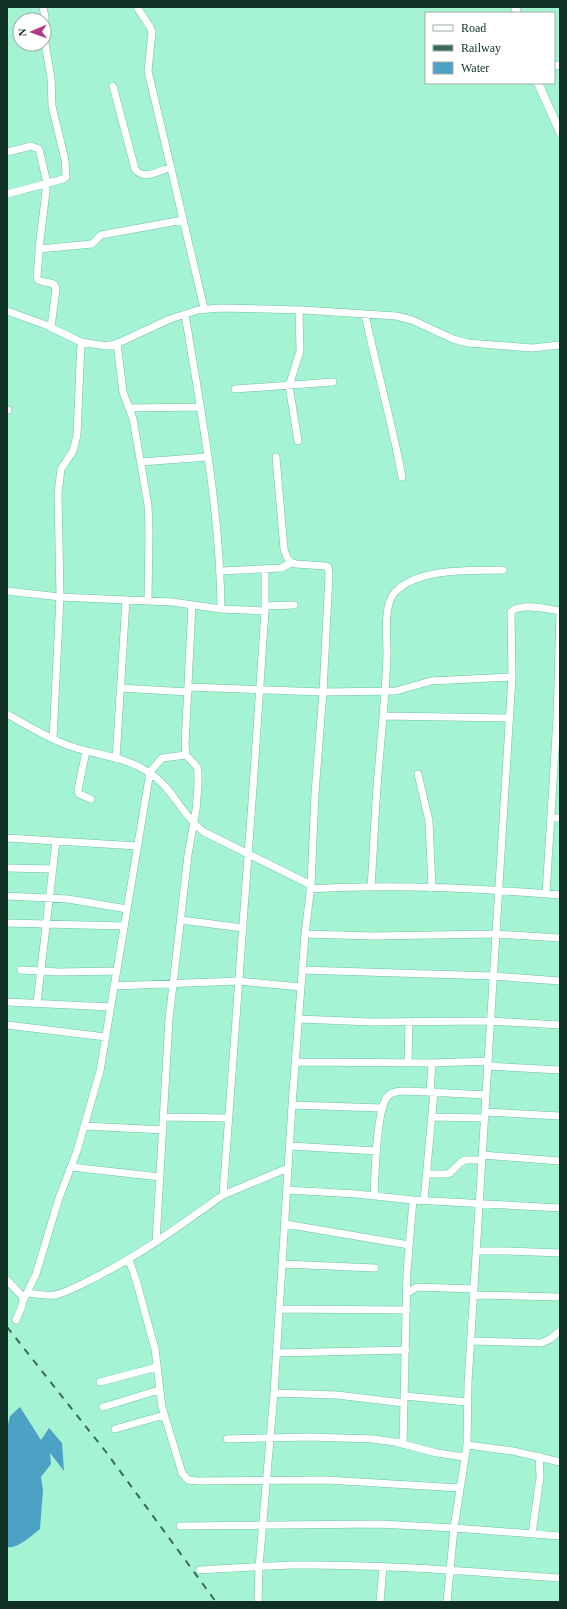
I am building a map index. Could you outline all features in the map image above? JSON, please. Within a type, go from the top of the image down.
[{"type":"street","points":[[7,194],[64,180],[66,177],[65,160],[52,106],[51,78],[45,43],[45,17],[43,7]]},
{"type":"street","points":[[137,7],[147,21],[152,32],[148,71],[204,308]]},
{"type":"street","points":[[538,84],[560,132]]},
{"type":"street","points":[[113,86],[135,169],[138,174],[143,175],[171,167]]},
{"type":"street","points":[[7,152],[31,146],[40,149],[47,183],[39,249],[38,280],[53,284],[56,289],[51,327]]},
{"type":"street","points":[[39,249],[92,244],[101,235],[183,220]]},
{"type":"street","points":[[7,311],[51,327],[81,342],[106,346],[118,343],[170,319],[204,308],[299,310],[403,317],[468,343],[532,348],[560,345]]},
{"type":"street","points":[[298,441],[289,386],[300,351],[299,310]]},
{"type":"street","points":[[185,314],[207,457],[212,479],[221,571],[222,609]]},
{"type":"street","points":[[365,314],[376,368],[395,440],[402,477]]},
{"type":"street","points":[[53,739],[60,597],[58,493],[61,469],[73,450],[76,440],[81,342]]},
{"type":"street","points":[[118,343],[123,392],[133,419],[148,505],[148,601]]},
{"type":"street","points":[[235,389],[333,382]]},
{"type":"street","points":[[130,408],[200,407]]},
{"type":"street","points":[[141,462],[207,457]]},
{"type":"street","points":[[276,457],[284,549],[287,559],[292,563]]},
{"type":"street","points":[[221,571],[284,567],[292,563],[325,566],[328,567],[329,570],[323,692],[315,793],[310,887],[292,1105],[277,1353],[259,1567],[258,1602]]},
{"type":"street","points":[[222,1194],[260,690],[265,569]]},
{"type":"street","points":[[371,887],[378,776],[384,716],[388,606],[390,599],[394,592],[402,585],[431,575],[448,572],[503,570]]},
{"type":"street","points":[[7,591],[60,597],[148,601],[222,609],[264,608],[294,605]]},
{"type":"street","points":[[116,759],[126,600]]},
{"type":"street","points":[[156,1242],[167,1047],[188,855],[194,825],[198,772],[197,768],[186,754],[185,744],[192,605]]},
{"type":"street","points":[[447,1602],[454,1528],[466,1445],[473,1292],[488,1064],[489,1021],[512,677],[510,618],[512,611],[530,607],[543,607],[560,612],[557,719],[546,894]]},
{"type":"street","points":[[120,688],[385,692],[402,691],[421,683],[431,681],[512,677]]},
{"type":"street","points":[[7,714],[67,745],[139,766],[150,772],[170,794],[194,825],[216,839],[248,853],[310,887],[498,890],[560,895]]},
{"type":"street","points":[[384,716],[509,718]]},
{"type":"street","points":[[86,751],[78,790],[79,794],[91,800]]},
{"type":"street","points":[[16,1320],[36,1274],[59,1198],[86,1126],[100,1071],[150,772],[162,758],[186,754]]},
{"type":"street","points":[[418,774],[430,834],[432,888]]},
{"type":"street","points":[[551,818],[560,818]]},
{"type":"street","points":[[7,838],[137,846]]},
{"type":"street","points":[[37,1003],[56,841]]},
{"type":"street","points":[[7,868],[52,869]]},
{"type":"street","points":[[7,896],[85,901],[127,909]]},
{"type":"street","points":[[181,920],[243,928]]},
{"type":"street","points":[[7,923],[124,926]]},
{"type":"street","points":[[305,934],[373,936],[495,934],[560,938]]},
{"type":"street","points":[[21,970],[59,972],[117,971]]},
{"type":"street","points":[[302,970],[493,976],[560,981]]},
{"type":"street","points":[[114,986],[173,985],[238,981],[301,986]]},
{"type":"street","points":[[7,1002],[111,1008]]},
{"type":"street","points":[[299,1019],[371,1022],[489,1021],[560,1025]]},
{"type":"street","points":[[408,1063],[410,1021]]},
{"type":"street","points":[[7,1025],[106,1037]]},
{"type":"street","points":[[296,1062],[488,1064],[560,1070]]},
{"type":"street","points":[[424,1200],[432,1117],[432,1063]]},
{"type":"street","points":[[374,1196],[380,1124],[383,1108],[388,1097],[397,1091],[486,1095]]},
{"type":"street","points":[[292,1105],[383,1108]]},
{"type":"street","points":[[432,1117],[485,1115],[560,1116]]},
{"type":"street","points":[[164,1117],[228,1118]]},
{"type":"street","points":[[86,1126],[163,1130]]},
{"type":"street","points":[[290,1146],[377,1151]]},
{"type":"street","points":[[426,1174],[450,1173],[465,1160],[482,1158],[560,1161]]},
{"type":"street","points":[[71,1167],[160,1177]]},
{"type":"street","points":[[27,1293],[45,1295],[61,1293],[84,1283],[128,1260],[156,1242],[222,1194],[288,1168]]},
{"type":"street","points":[[287,1190],[413,1200],[479,1202],[560,1208]]},
{"type":"street","points":[[403,1444],[407,1293],[413,1200]]},
{"type":"street","points":[[285,1224],[409,1245]]},
{"type":"street","points":[[476,1251],[560,1253]]},
{"type":"street","points":[[128,1260],[136,1280],[155,1349],[159,1390],[164,1415],[182,1473],[188,1480],[327,1480],[459,1488]]},
{"type":"street","points":[[283,1264],[375,1268]]},
{"type":"street","points":[[7,1280],[20,1293],[23,1301]]},
{"type":"street","points":[[407,1293],[417,1287],[560,1297]]},
{"type":"street","points":[[280,1309],[407,1310]]},
{"type":"street","points":[[471,1340],[541,1343],[550,1339],[560,1331]]},
{"type":"street","points":[[277,1353],[406,1350]]},
{"type":"street","points":[[100,1382],[157,1367]]},
{"type":"street","points":[[103,1407],[159,1390]]},
{"type":"street","points":[[274,1393],[467,1402]]},
{"type":"street","points":[[115,1429],[164,1415]]},
{"type":"street","points":[[227,1439],[373,1439],[403,1444],[437,1453],[464,1457]]},
{"type":"street","points":[[466,1445],[539,1456],[560,1462]]},
{"type":"street","points":[[532,1534],[540,1478],[539,1456]]},
{"type":"street","points":[[180,1526],[379,1524],[560,1536]]},
{"type":"street","points":[[200,1570],[294,1565],[450,1571],[560,1578]]},
{"type":"street","points":[[380,1602],[383,1568]]},
{"type":"water","points":[[20,1407],[41,1440],[49,1428],[62,1443],[64,1471],[50,1453],[51,1464],[41,1477],[43,1490],[40,1529],[20,1544],[7,1547],[7,1429],[10,1416]]},
{"type":"railway","points":[[7,1327],[106,1452],[216,1602]]}]
